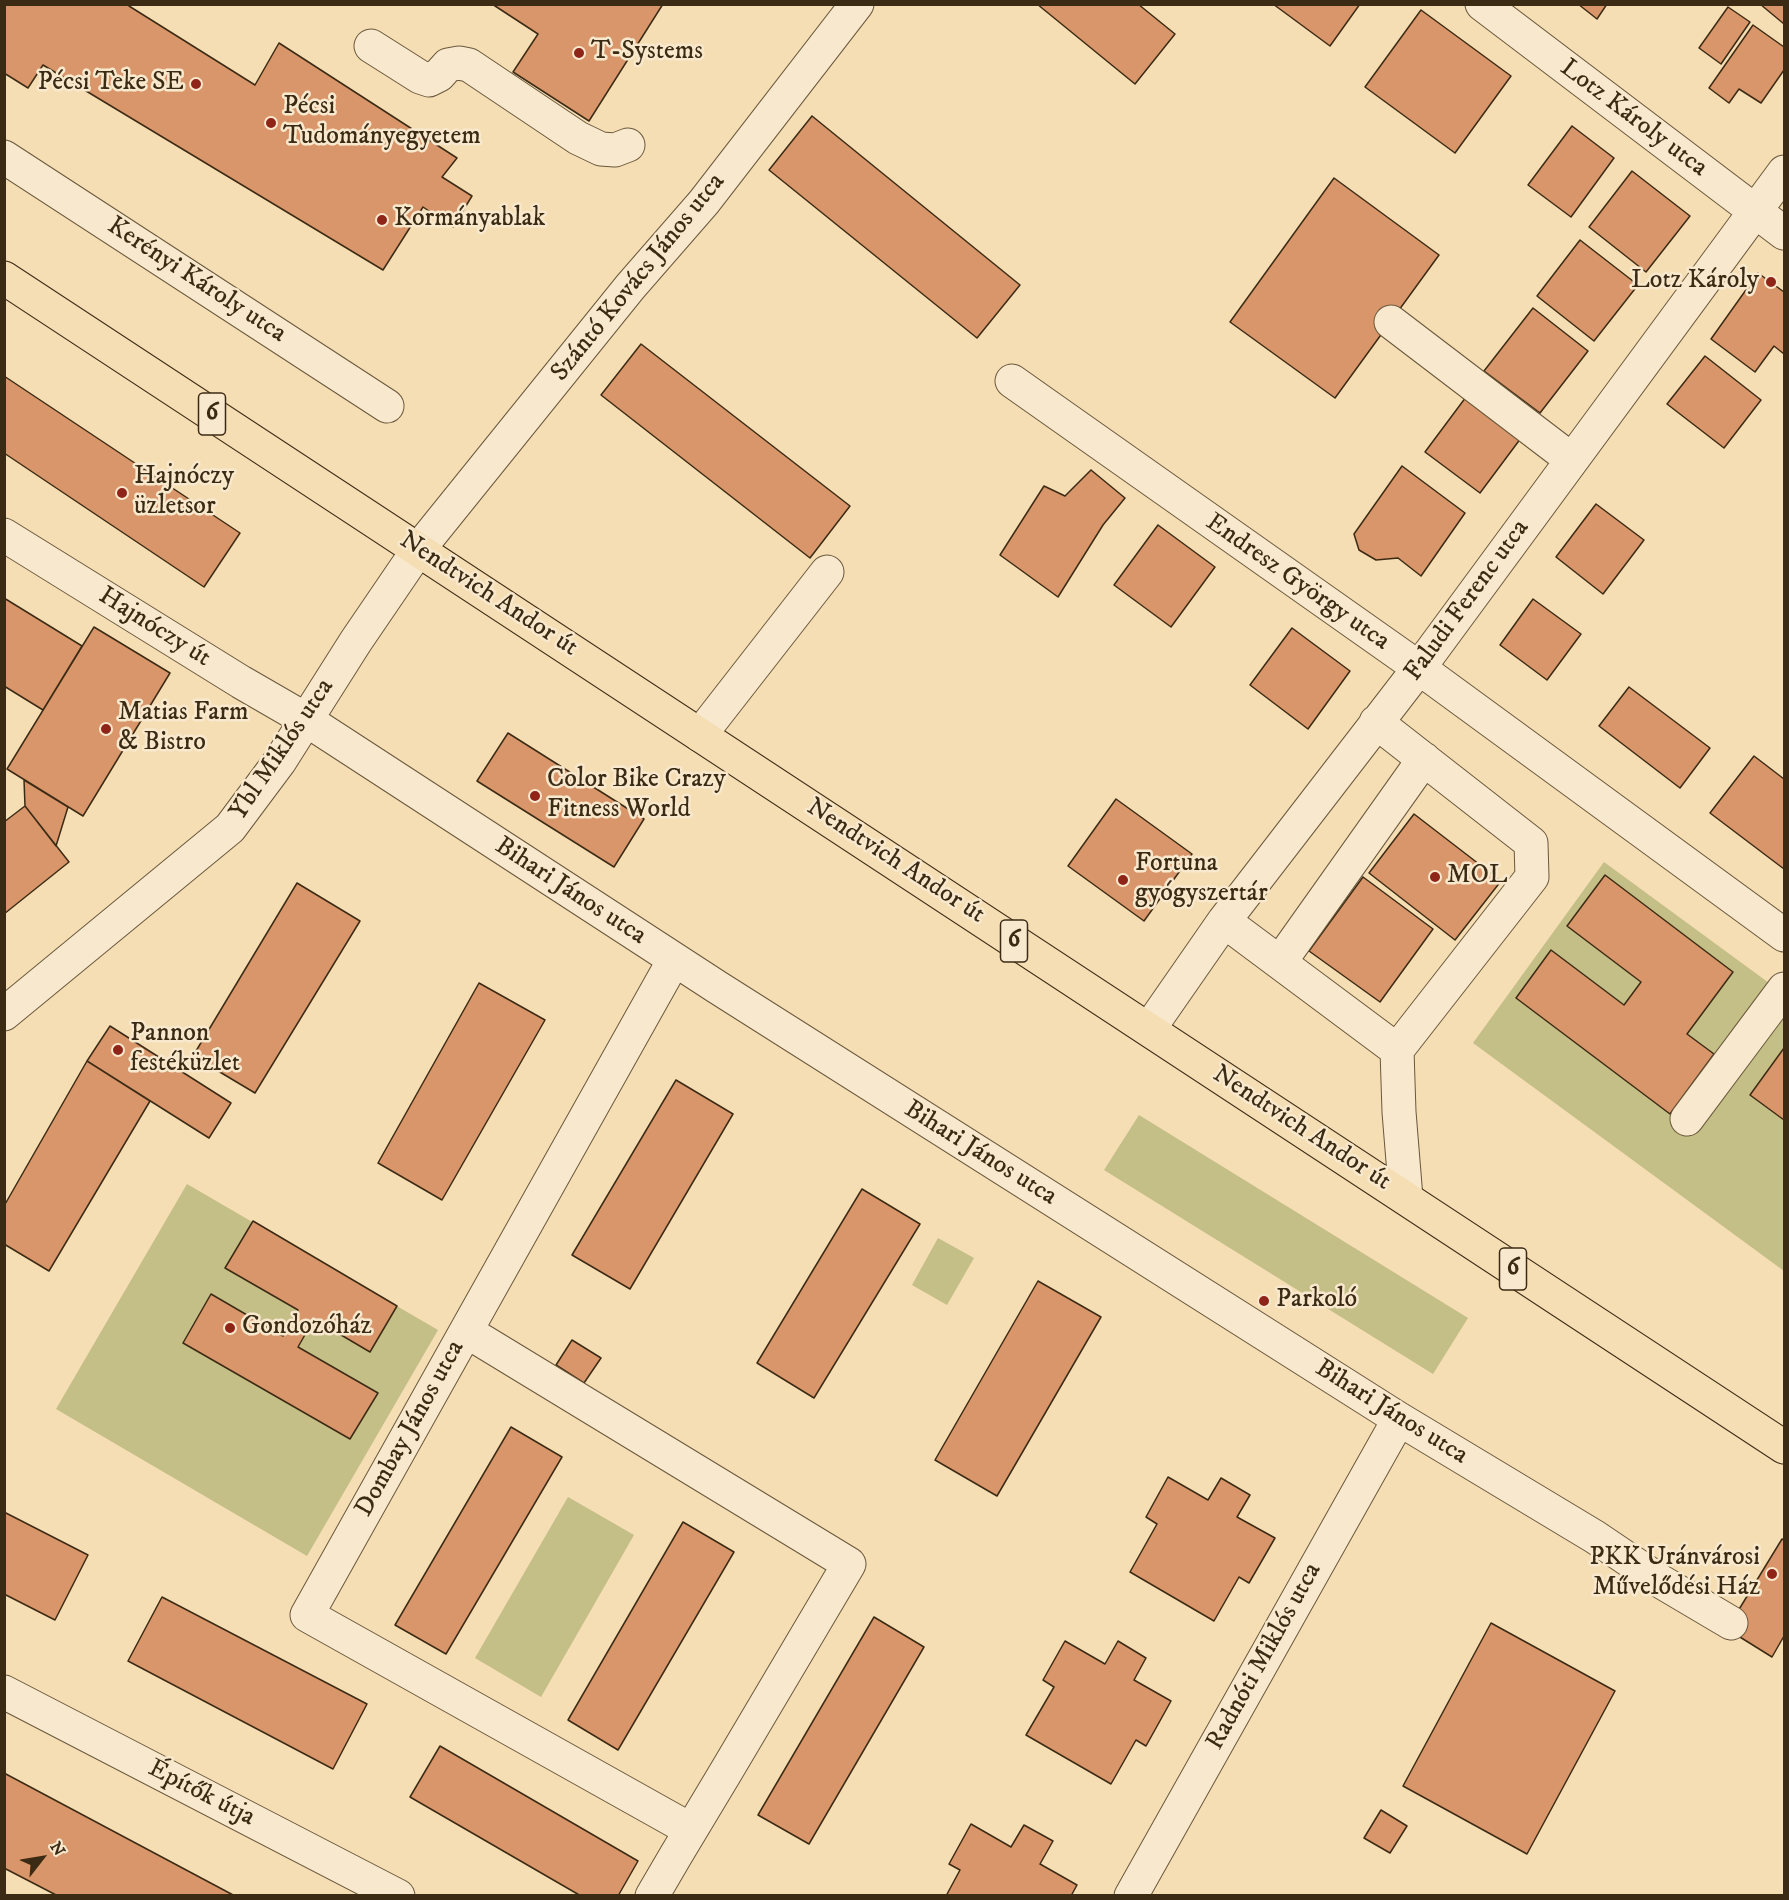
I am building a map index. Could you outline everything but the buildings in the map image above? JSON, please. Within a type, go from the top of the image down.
[{"type":"main road","name":"Nendtvich Andor út","points":[[4,278],[1785,1447]]},
{"type":"street","name":"Szántó Kovács János utca","points":[[418,550],[630,287],[704,202],[857,4]]},
{"type":"street","name":"Lotz Károly utca","points":[[1482,4],[1785,233]]},
{"type":"street","points":[[371,45],[420,77],[429,80],[439,75],[448,65],[459,63],[469,65],[578,138],[601,149],[615,150],[628,145]]},
{"type":"street","name":"Kerényi Károly utca","points":[[4,158],[387,406]]},
{"type":"street","name":"Faludi Ferenc utca","points":[[1149,1029],[1224,921],[1419,668],[1785,172]]},
{"type":"street","points":[[1391,322],[1572,460]]},
{"type":"street","name":"Endresz György utca","points":[[1012,381],[1419,668],[1785,935]]},
{"type":"street","name":"Hajnóczy út","points":[[4,535],[241,682],[305,719]]},
{"type":"street","name":"Ybl Miklós utca","points":[[4,1014],[230,828],[280,761],[305,719],[418,550]]},
{"type":"street","points":[[700,735],[827,572]]},
{"type":"street","name":"Bihari János utca","points":[[305,719],[674,960],[1399,1419],[1595,1537],[1660,1581],[1731,1623]]},
{"type":"street","points":[[1376,722],[1531,843],[1532,877],[1397,1050],[1406,1198]]},
{"type":"street","points":[[1280,962],[1424,759]]},
{"type":"street","points":[[1224,921],[1397,1050]]},
{"type":"street","points":[[466,1331],[674,960]]},
{"type":"street","points":[[1687,1119],[1785,989]]},
{"type":"street","name":"Dombay János utca","points":[[652,1896],[849,1564],[466,1331],[307,1615],[691,1830]]},
{"type":"street","name":"Radnóti Miklós utca","points":[[1131,1896],[1399,1419]]},
{"type":"street","name":"Építők útja","points":[[4,1692],[398,1896]]},
{"type":"shaded area","points":[[1604,862],[1784,994],[1784,1271],[1473,1043]]},
{"type":"shaded area","points":[[1139,1115],[1468,1318],[1433,1374],[1104,1170]]},
{"type":"shaded area","points":[[187,1184],[438,1330],[307,1556],[56,1409]]},
{"type":"shaded area","points":[[938,1238],[974,1258],[947,1305],[912,1285]]},
{"type":"shaded area","points":[[568,1497],[634,1535],[541,1697],[475,1658]]},
{"type":"place","name":"T-Systems","points":[[579,53]]},
{"type":"place","name":"Pécsi Teke SE","points":[[196,84]]},
{"type":"place","name":"Pécsi Tudományegyetem","points":[[271,123]]},
{"type":"place","name":"Kormányablak","points":[[382,220]]},
{"type":"place","name":"Lotz Károly","points":[[1771,282]]},
{"type":"place","name":"Hajnóczy üzletsor","points":[[122,493]]},
{"type":"place","name":"Matias Farm & Bistro","points":[[106,729]]},
{"type":"place","name":"Color Bike Crazy Fitness World","points":[[535,796]]},
{"type":"place","name":"MOL","points":[[1435,877]]},
{"type":"place","name":"Fortuna gyógyszertár","points":[[1123,880]]},
{"type":"place","name":"Pannon festéküzlet","points":[[118,1050]]},
{"type":"place","name":"Parkoló","points":[[1264,1301]]},
{"type":"place","name":"Gondozóház","points":[[230,1328]]},
{"type":"place","name":"PKK Uránvárosi Művelődési Ház","points":[[1772,1574]]}]
